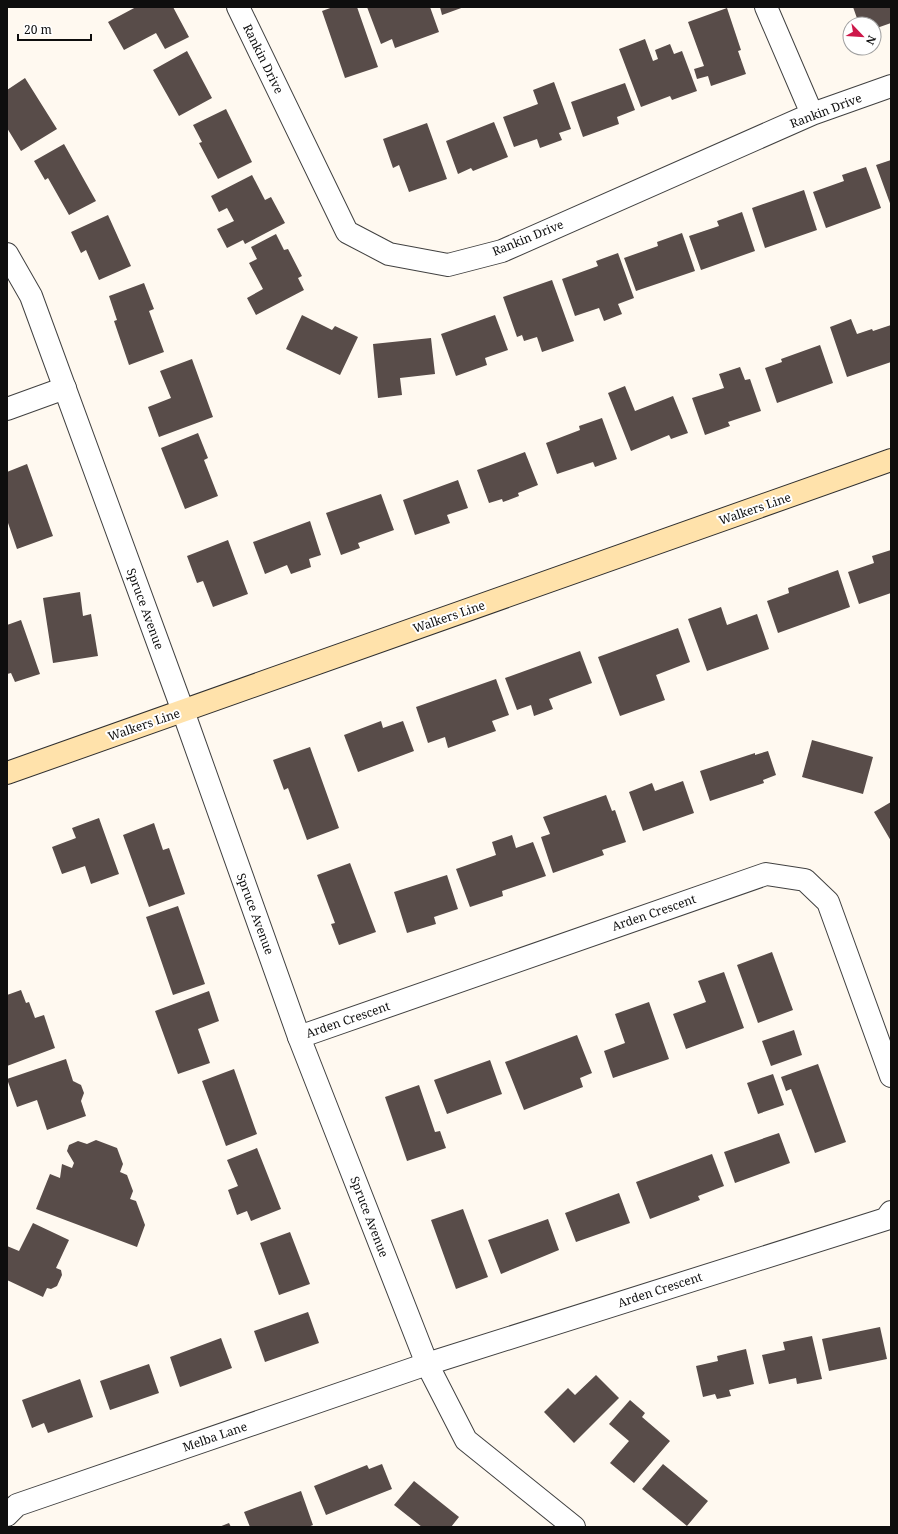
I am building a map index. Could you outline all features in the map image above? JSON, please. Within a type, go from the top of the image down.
[{"type":"main road","name":"Walkers Line","points":[[7,772],[891,460]]},
{"type":"street","name":"Rankin Drive","points":[[238,7],[347,232],[389,254],[448,265],[502,251],[812,114],[891,86]]},
{"type":"street","points":[[766,7],[812,114]]},
{"type":"street","name":"Spruce Avenue","points":[[7,254],[31,296],[66,388],[299,1037],[427,1364],[466,1440],[574,1527]]},
{"type":"street","points":[[7,409],[66,388]]},
{"type":"street","name":"Arden Crescent","points":[[299,1037],[766,874],[805,880],[828,902],[891,1076]]},
{"type":"street","name":"Arden Crescent","points":[[427,1364],[886,1219],[891,1212]]},
{"type":"street","name":"Melba Lane","points":[[7,1515],[17,1504],[427,1364]]},
{"type":"building","points":[[136,7],[173,7],[189,37],[165,49],[156,33],[124,50],[108,22]]},
{"type":"building","points":[[333,7],[357,7],[378,67],[345,78],[322,11]]},
{"type":"building","points":[[367,7],[430,7],[439,32],[395,48],[392,39],[381,44]]},
{"type":"building","points":[[440,7],[464,7],[442,15]]},
{"type":"building","points":[[853,7],[891,7],[891,23],[882,26],[882,16],[856,16]]},
{"type":"building","points":[[727,8],[741,50],[738,51],[746,74],[711,86],[708,76],[697,79],[694,69],[704,66],[688,22]]},
{"type":"building","points":[[645,39],[653,61],[658,59],[655,50],[670,44],[674,54],[682,51],[697,91],[672,100],[670,96],[641,107],[619,49]]},
{"type":"building","points":[[187,51],[212,98],[179,116],[153,70]]},
{"type":"building","points":[[25,78],[57,129],[21,151],[7,128],[7,90]]},
{"type":"building","points":[[554,82],[571,129],[559,133],[562,140],[540,148],[537,139],[514,147],[503,117],[538,104],[533,90]]},
{"type":"building","points":[[625,83],[635,110],[617,117],[619,124],[583,137],[571,102]]},
{"type":"building","points":[[226,109],[252,162],[218,179],[199,143],[202,142],[193,125]]},
{"type":"building","points":[[494,122],[508,157],[473,171],[471,168],[458,174],[446,141]]},
{"type":"building","points":[[427,123],[447,179],[409,192],[399,165],[393,168],[383,139]]},
{"type":"building","points":[[64,144],[96,201],[69,215],[48,178],[45,180],[34,161]]},
{"type":"building","points":[[891,160],[891,206],[876,165]]},
{"type":"building","points":[[866,167],[881,208],[826,228],[813,192],[844,181],[842,175]]},
{"type":"building","points":[[252,175],[265,200],[271,197],[285,223],[245,244],[243,240],[227,248],[217,229],[234,221],[227,208],[219,212],[211,196]]},
{"type":"building","points":[[804,190],[817,230],[765,248],[752,208]]},
{"type":"building","points":[[742,212],[755,251],[701,270],[689,236],[719,226],[717,221]]},
{"type":"building","points":[[108,215],[131,266],[99,280],[86,250],[81,253],[71,232]]},
{"type":"building","points":[[682,233],[695,271],[636,291],[624,258],[658,246],[657,242]]},
{"type":"building","points":[[276,234],[284,250],[288,249],[302,276],[298,278],[304,290],[256,315],[247,298],[263,289],[249,263],[257,259],[251,247]]},
{"type":"building","points":[[618,253],[634,298],[618,304],[622,314],[604,321],[599,308],[575,316],[562,279],[598,266],[596,261]]},
{"type":"building","points":[[552,280],[574,341],[542,352],[537,337],[524,341],[522,335],[517,337],[503,297]]},
{"type":"building","points":[[144,283],[154,309],[149,311],[164,352],[129,365],[114,321],[117,320],[109,296]]},
{"type":"building","points":[[302,315],[332,330],[335,326],[358,337],[340,375],[286,349]]},
{"type":"building","points":[[495,315],[508,350],[485,358],[487,365],[456,376],[441,334]]},
{"type":"building","points":[[851,319],[857,334],[891,325],[891,362],[847,377],[830,327]]},
{"type":"building","points":[[431,338],[435,374],[400,378],[402,395],[378,398],[373,344]]},
{"type":"building","points":[[820,345],[833,383],[777,403],[765,368],[782,362],[781,359]]},
{"type":"building","points":[[192,359],[213,417],[159,437],[148,407],[171,398],[160,371]]},
{"type":"building","points":[[740,367],[745,380],[750,379],[761,411],[728,422],[730,426],[705,435],[692,398],[724,388],[719,374]]},
{"type":"building","points":[[625,386],[635,411],[673,396],[688,433],[671,439],[669,435],[631,451],[608,393]]},
{"type":"building","points":[[602,418],[617,459],[595,467],[593,462],[557,474],[546,443],[580,430],[579,426]]},
{"type":"building","points":[[198,433],[208,458],[204,460],[218,496],[185,509],[161,448]]},
{"type":"building","points":[[525,452],[538,485],[518,493],[519,496],[503,502],[502,499],[489,503],[477,470]]},
{"type":"building","points":[[27,464],[53,536],[17,549],[7,520],[7,472]]},
{"type":"building","points":[[458,480],[468,508],[447,515],[450,523],[415,535],[403,500]]},
{"type":"building","points":[[381,494],[394,530],[358,543],[360,548],[341,555],[326,513]]},
{"type":"building","points":[[310,521],[321,555],[309,559],[311,567],[291,574],[287,565],[265,574],[253,542]]},
{"type":"building","points":[[228,540],[248,594],[213,607],[203,581],[197,583],[187,556]]},
{"type":"building","points":[[891,550],[891,593],[859,604],[848,572],[874,563],[872,556]]},
{"type":"building","points":[[838,570],[850,607],[778,633],[767,601],[789,593],[788,588]]},
{"type":"building","points":[[80,592],[83,616],[91,614],[98,656],[53,663],[43,598]]},
{"type":"building","points":[[721,607],[727,625],[757,614],[769,649],[707,671],[688,619]]},
{"type":"building","points":[[21,620],[40,674],[15,682],[11,673],[7,674],[7,625]]},
{"type":"building","points":[[678,628],[690,662],[656,675],[665,700],[620,716],[598,657]]},
{"type":"building","points":[[580,651],[592,683],[549,699],[553,709],[534,716],[531,705],[517,710],[505,678]]},
{"type":"building","points":[[496,679],[509,715],[492,721],[496,731],[448,748],[445,737],[428,743],[416,707]]},
{"type":"building","points":[[381,721],[383,728],[403,721],[414,751],[358,772],[344,735]]},
{"type":"building","points":[[812,740],[873,757],[863,794],[802,777]]},
{"type":"building","points":[[310,747],[339,828],[307,840],[288,788],[284,790],[273,760]]},
{"type":"building","points":[[768,751],[776,775],[763,780],[764,783],[710,801],[700,771],[755,753],[755,755]]},
{"type":"building","points":[[683,781],[694,813],[643,831],[629,792],[652,783],[655,791]]},
{"type":"building","points":[[606,795],[612,811],[615,810],[626,842],[602,850],[604,855],[553,873],[541,837],[550,834],[543,817]]},
{"type":"building","points":[[891,802],[891,841],[874,812]]},
{"type":"building","points":[[99,818],[119,874],[91,884],[85,866],[62,874],[52,847],[76,838],[72,828]]},
{"type":"building","points":[[154,823],[163,850],[169,848],[185,894],[149,907],[123,835]]},
{"type":"building","points":[[512,835],[516,848],[533,842],[546,876],[502,891],[503,896],[470,907],[456,869],[496,855],[492,842]]},
{"type":"building","points":[[350,863],[376,932],[339,945],[331,924],[335,923],[317,875]]},
{"type":"building","points":[[447,875],[458,909],[434,917],[436,924],[407,933],[394,892]]},
{"type":"building","points":[[178,906],[205,984],[173,995],[146,917]]},
{"type":"building","points":[[772,952],[793,1010],[758,1023],[737,965]]},
{"type":"building","points":[[724,972],[744,1028],[686,1049],[673,1014],[706,1002],[698,981]]},
{"type":"building","points":[[21,990],[26,1003],[29,1002],[35,1018],[44,1015],[55,1048],[7,1066],[7,995]]},
{"type":"building","points":[[209,991],[219,1021],[198,1029],[210,1063],[178,1074],[155,1011]]},
{"type":"building","points":[[649,1002],[669,1059],[613,1078],[604,1051],[625,1043],[615,1014]]},
{"type":"building","points":[[794,1030],[802,1055],[771,1066],[762,1041]]},
{"type":"building","points":[[577,1035],[592,1073],[580,1078],[583,1087],[524,1110],[505,1062]]},
{"type":"building","points":[[66,1059],[73,1081],[81,1085],[84,1093],[81,1101],[86,1116],[47,1130],[37,1100],[17,1107],[7,1079]]},
{"type":"building","points":[[490,1060],[502,1094],[447,1114],[434,1080]]},
{"type":"building","points":[[818,1064],[846,1142],[815,1153],[791,1089],[786,1091],[781,1077]]},
{"type":"building","points":[[234,1069],[257,1134],[226,1146],[202,1081]]},
{"type":"building","points":[[773,1074],[784,1105],[758,1114],[747,1083]]},
{"type":"building","points":[[419,1085],[435,1132],[440,1131],[446,1148],[407,1161],[385,1097]]},
{"type":"building","points":[[779,1133],[790,1163],[735,1183],[724,1152]]},
{"type":"building","points":[[96,1140],[117,1148],[123,1164],[120,1172],[127,1175],[133,1191],[130,1199],[136,1201],[145,1225],[137,1247],[36,1209],[50,1174],[60,1178],[62,1164],[72,1168],[74,1163],[67,1151],[69,1145],[78,1141],[87,1144]]},
{"type":"building","points":[[257,1148],[281,1209],[251,1221],[247,1211],[237,1215],[228,1190],[238,1186],[227,1160]]},
{"type":"building","points":[[712,1154],[724,1186],[698,1196],[700,1200],[650,1219],[636,1182]]},
{"type":"building","points":[[619,1193],[630,1223],[576,1242],[565,1213]]},
{"type":"building","points":[[463,1209],[488,1277],[456,1289],[431,1220]]},
{"type":"building","points":[[548,1219],[559,1250],[501,1274],[488,1240]]},
{"type":"building","points":[[33,1223],[69,1240],[56,1268],[61,1270],[62,1275],[57,1286],[51,1289],[47,1288],[43,1297],[7,1280],[7,1246],[19,1251]]},
{"type":"building","points":[[290,1232],[310,1284],[279,1295],[260,1243]]},
{"type":"building","points":[[308,1312],[319,1343],[265,1362],[254,1331]]},
{"type":"building","points":[[880,1327],[887,1359],[829,1371],[822,1339]]},
{"type":"building","points":[[812,1336],[822,1379],[797,1384],[796,1378],[769,1384],[762,1355],[785,1350],[783,1342]]},
{"type":"building","points":[[221,1338],[232,1368],[180,1387],[170,1357]]},
{"type":"building","points":[[746,1349],[754,1384],[729,1390],[731,1396],[717,1399],[715,1394],[703,1397],[696,1366],[718,1361],[717,1356]]},
{"type":"building","points":[[149,1364],[159,1393],[110,1410],[100,1381]]},
{"type":"building","points":[[596,1375],[619,1398],[574,1443],[544,1412],[568,1388],[575,1395]]},
{"type":"building","points":[[80,1379],[93,1417],[48,1433],[44,1423],[32,1428],[22,1400]]},
{"type":"building","points":[[630,1400],[645,1413],[642,1417],[670,1441],[634,1483],[610,1463],[629,1441],[609,1424]]},
{"type":"building","points":[[382,1464],[392,1489],[326,1515],[314,1486],[367,1465],[369,1469]]},
{"type":"building","points":[[663,1464],[708,1501],[687,1526],[642,1489]]},
{"type":"building","points":[[414,1481],[459,1517],[451,1527],[422,1527],[394,1505]]},
{"type":"building","points":[[301,1491],[313,1525],[308,1527],[250,1527],[244,1512]]},
{"type":"building","points":[[229,1523],[231,1527],[219,1527]]}]
